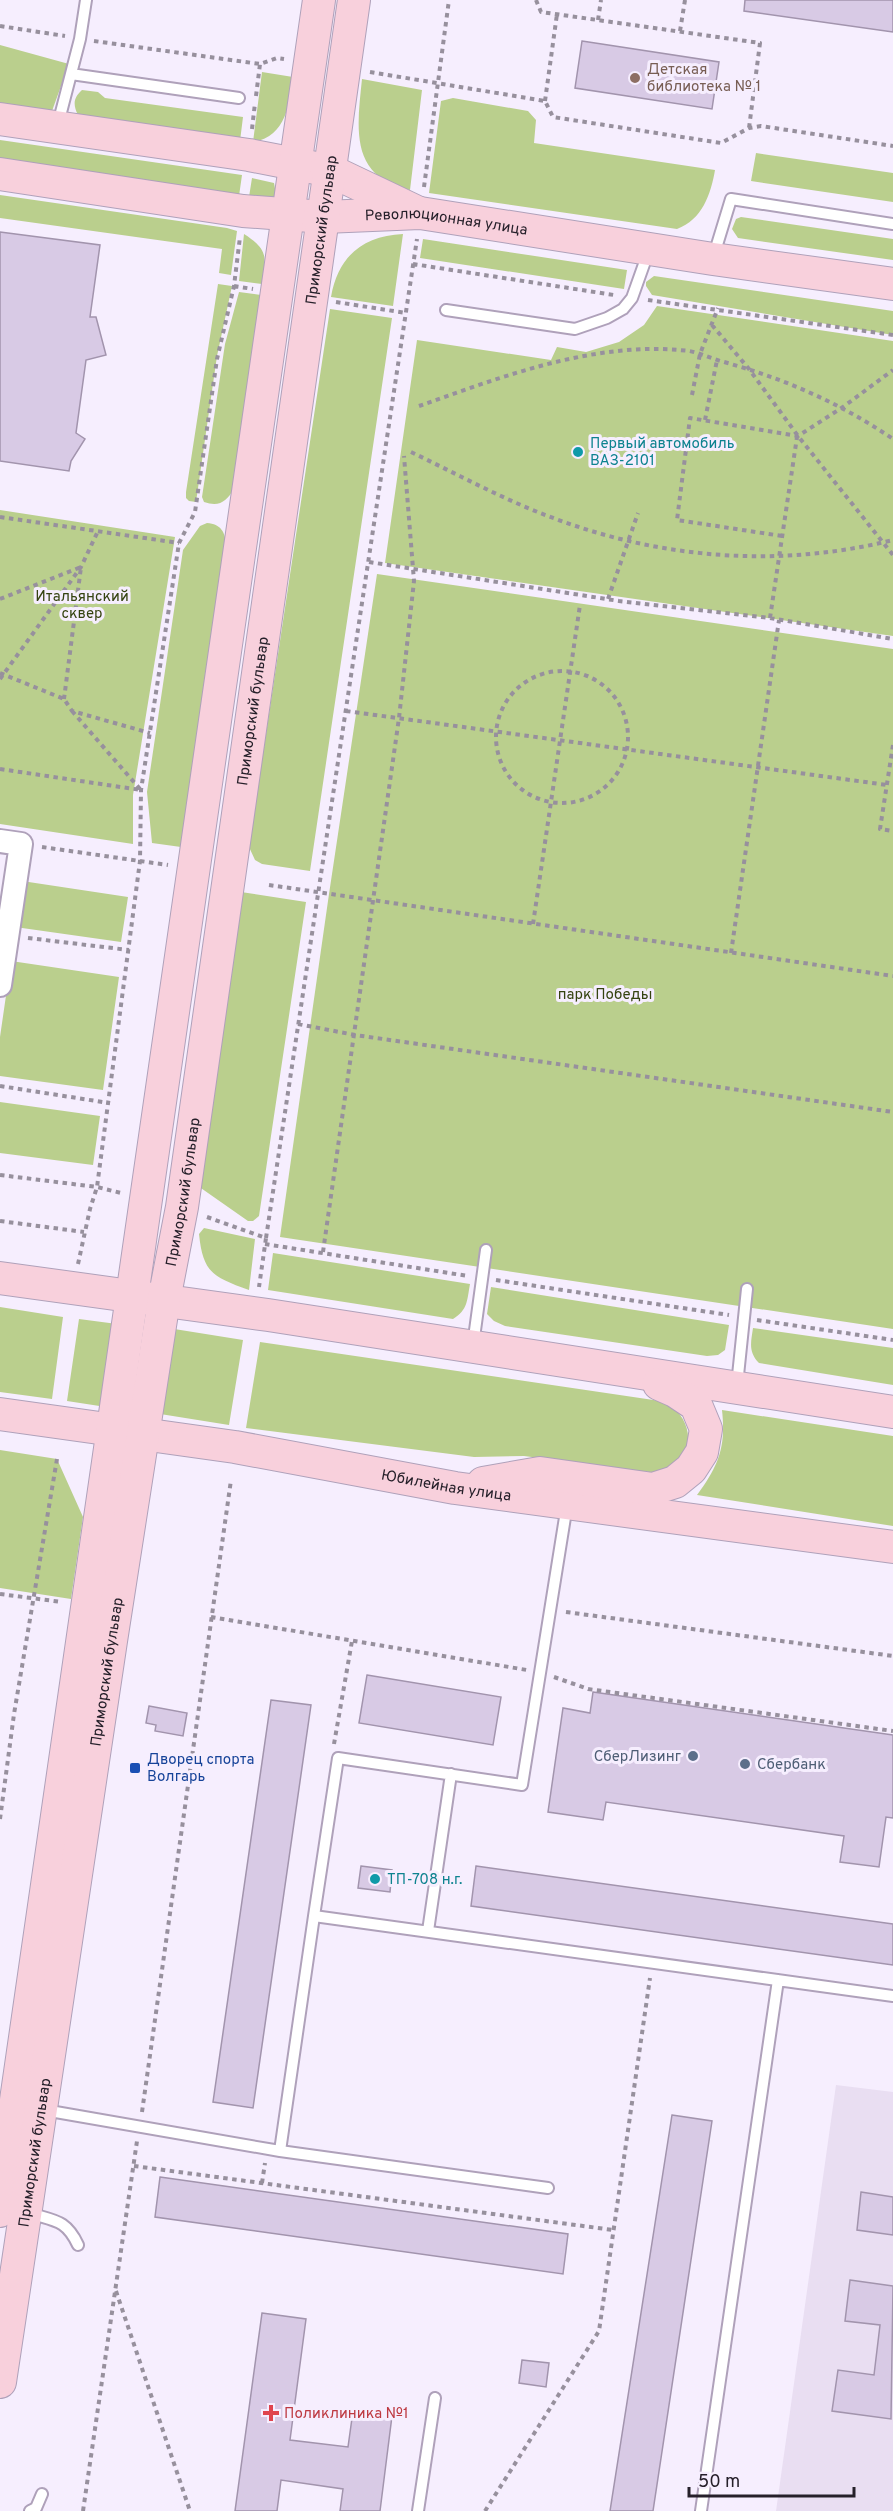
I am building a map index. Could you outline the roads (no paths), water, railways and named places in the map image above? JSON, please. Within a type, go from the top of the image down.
[{"type":"main road","points":[[12,2212],[3,2168],[128,1433],[133,1296],[319,0]]},
{"type":"main road","name":"Приморский бульвар","points":[[0,2382],[12,2212],[39,2109],[128,1433],[164,1300],[183,1195],[354,0]]},
{"type":"main road","points":[[0,119],[249,155],[331,171],[420,213]]},
{"type":"main road","name":"Революционная улица","points":[[0,174],[243,211],[324,217],[420,213],[713,259],[893,284]]},
{"type":"main road","points":[[0,1278],[164,1300],[893,1412]]},
{"type":"main road","points":[[456,1488],[540,1473],[652,1489],[675,1482],[692,1469],[702,1452],[706,1430],[696,1405],[675,1390],[631,1372]]},
{"type":"main road","name":"Юбилейная улица","points":[[0,1414],[235,1447],[456,1488],[893,1547]]},
{"type":"street","points":[[0,985],[7,936],[10,843]]},
{"type":"lane","points":[[58,127],[80,39],[86,0]]},
{"type":"lane","points":[[71,74],[239,98]]},
{"type":"lane","points":[[713,259],[732,199],[893,224]]},
{"type":"lane","points":[[446,310],[575,329],[608,318],[623,309],[632,298],[650,248]]},
{"type":"lane","points":[[473,1347],[486,1250]]},
{"type":"lane","points":[[736,1389],[747,1289]]},
{"type":"lane","points":[[280,2151],[338,1758],[522,1785],[567,1504]]},
{"type":"lane","points":[[428,1931],[451,1774]]},
{"type":"lane","points":[[314,1916],[893,1996]]},
{"type":"lane","points":[[700,2511],[778,1980]]},
{"type":"lane","points":[[39,2109],[280,2151],[548,2188]]},
{"type":"lane","points":[[12,2212],[60,2222],[71,2230],[78,2245]]},
{"type":"lane","points":[[418,2511],[435,2398]]},
{"type":"lane","points":[[30,2511],[36,2508],[42,2494]]},
{"type":"place","name":"Детская библиотека № 1","points":[[635,78]]},
{"type":"place","name":"Первый автомобиль ВАЗ-2101","points":[[578,452]]},
{"type":"place","name":"СберЛизинг","points":[[693,1756]]},
{"type":"place","name":"Сбербанк","points":[[745,1764]]},
{"type":"place","name":"Дворец спорта Волгарь","points":[[135,1768]]},
{"type":"place","name":"ТП-708 н.г.","points":[[375,1879]]},
{"type":"place","name":"Поликлиника №1","points":[[271,2413]]},
{"type":"park label","name":"Итальянский сквер","points":[[82,604]]},
{"type":"park label","name":"парк Победы","points":[[605,994]]}]
